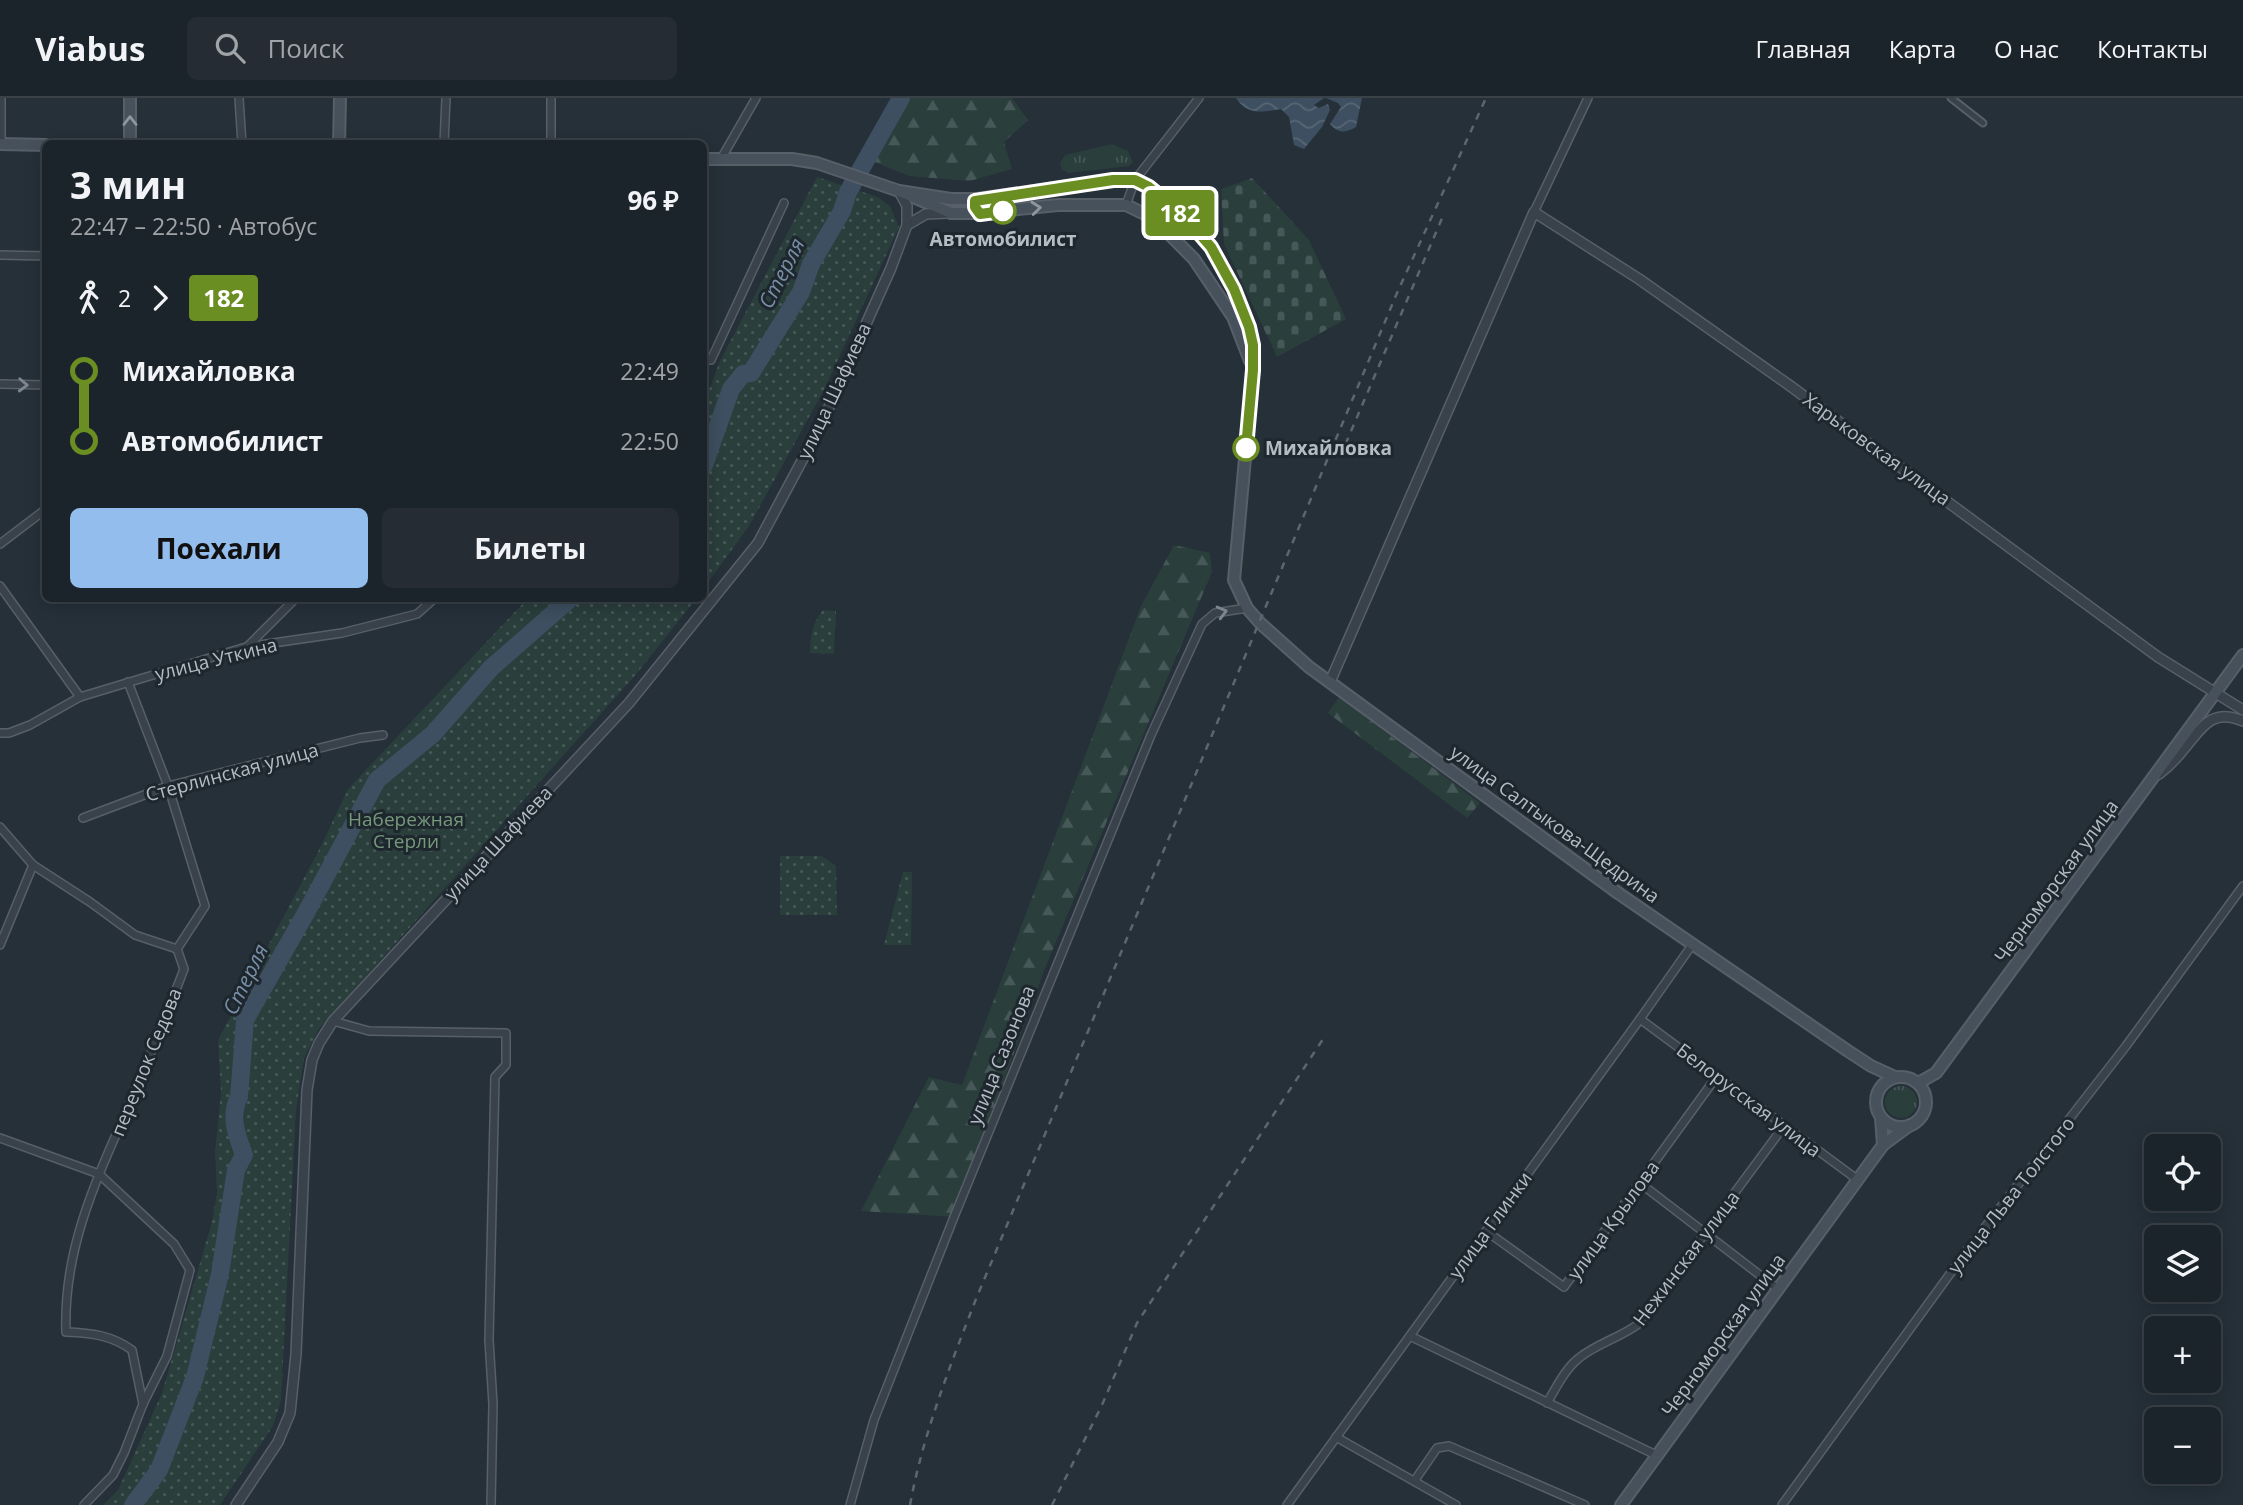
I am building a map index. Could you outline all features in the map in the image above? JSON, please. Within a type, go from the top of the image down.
[{"type":"main road","points":[[130,98],[130,140]]},
{"type":"main road","points":[[339,140],[340,98]]},
{"type":"main road","points":[[0,144],[42,145]]},
{"type":"main road","points":[[707,159],[792,159],[817,163],[899,191],[951,213],[980,214],[1058,205],[1126,205],[1153,218],[1194,259],[1233,317],[1253,370]]},
{"type":"main road","points":[[899,191],[951,199],[977,199],[1103,181],[1135,180],[1149,187],[1184,216],[1211,247],[1234,289],[1249,327],[1253,345],[1253,370]]},
{"type":"main road","name":"улица Салтыкова-Щедрина","points":[[1253,370],[1234,580],[1247,608],[1260,623],[1308,667],[1692,945],[1871,1066],[1895,1077]]},
{"type":"main road","name":"Черноморская улица","points":[[1918,1083],[1936,1073],[2243,655]]},
{"type":"main road","points":[[1871,1066],[1878,1090]]},
{"type":"main road","points":[[1881,1118],[1895,1126],[1910,1125],[1923,1115],[1936,1073]]},
{"type":"main road","points":[[1884,1145],[1881,1118],[1875,1104],[1882,1084],[1895,1077],[1918,1083],[1923,1090],[1925,1107]]},
{"type":"main road","name":"Черноморская улица","points":[[1621,1505],[1884,1145],[1910,1125]]},
{"type":"street","points":[[0,144],[1,98]]},
{"type":"street","points":[[239,98],[242,140]]},
{"type":"street","points":[[444,140],[446,98]]},
{"type":"street","points":[[551,98],[551,140]]},
{"type":"street","points":[[721,159],[756,98]]},
{"type":"street","points":[[1126,205],[1135,180],[1199,98]]},
{"type":"street","points":[[1330,682],[1534,212],[1588,98]]},
{"type":"street","points":[[1951,98],[1983,123]]},
{"type":"street","points":[[899,191],[907,206],[907,225]]},
{"type":"street","points":[[977,199],[975,207],[980,214]]},
{"type":"street","points":[[707,360],[784,203]]},
{"type":"street","name":"Харьковская улица","points":[[1534,212],[1639,279],[1736,347],[2158,657],[2243,710]]},
{"type":"street","points":[[907,225],[926,214],[951,213]]},
{"type":"street","name":"улица Шафиева","points":[[236,1505],[278,1442],[289,1413],[296,1354],[307,1090],[312,1060],[319,1043],[333,1021],[629,703],[758,543],[821,425],[907,225]]},
{"type":"street","points":[[0,255],[42,256]]},
{"type":"street","points":[[0,384],[42,385]]},
{"type":"street","points":[[0,544],[42,512]]},
{"type":"street","points":[[0,586],[80,697]]},
{"type":"street","points":[[246,648],[292,602]]},
{"type":"street","name":"улица Уткина","points":[[0,733],[30,726],[80,697],[128,682],[246,648],[342,633],[418,614],[431,602]]},
{"type":"street","name":"улица Сазонова","points":[[850,1505],[874,1420],[959,1204],[1151,735],[1202,624],[1215,612],[1247,608]]},
{"type":"street","points":[[0,827],[33,865],[135,935],[177,949],[205,906],[167,786],[128,682]]},
{"type":"street","points":[[2152,780],[2183,751],[2204,724],[2223,716],[2243,721]]},
{"type":"street","name":"Стерлинская улица","points":[[83,818],[167,786],[360,738],[383,735]]},
{"type":"street","points":[[0,945],[33,865]]},
{"type":"street","name":"улица Льва Толстого","points":[[1783,1505],[1968,1249],[2126,1046],[2243,886]]},
{"type":"street","name":"улица Глинки","points":[[1287,1505],[1692,945]]},
{"type":"street","name":"переулок Седова","points":[[143,1404],[132,1350],[119,1341],[95,1333],[66,1332],[65,1300],[76,1234],[184,969],[177,949]]},
{"type":"street","name":"Белорусская улица","points":[[1640,1019],[1858,1180]]},
{"type":"street","points":[[333,1021],[369,1031],[506,1033],[506,1065],[495,1077],[489,1340],[493,1404],[491,1505]]},
{"type":"street","name":"улица Крылова","points":[[1486,1231],[1564,1287],[1717,1076]]},
{"type":"street","name":"Нежинская улица","points":[[1546,1403],[1571,1365],[1581,1356],[1624,1335],[1637,1325],[1784,1126]]},
{"type":"street","points":[[0,1138],[99,1174],[174,1244],[190,1270],[167,1356],[143,1404],[124,1453],[113,1475],[84,1505]]},
{"type":"street","points":[[1640,1183],[1778,1289]]},
{"type":"street","points":[[1410,1336],[1658,1456]]},
{"type":"street","points":[[1336,1437],[1457,1505]]},
{"type":"street","points":[[1415,1480],[1437,1448],[1449,1446],[1585,1505]]},
{"type":"green space","points":[[907,98],[1012,98],[1028,120],[1004,142],[1012,169],[970,181],[909,176],[872,161]]},
{"type":"green space","points":[[1112,144],[1128,151],[1133,162],[1129,166],[1069,173],[1062,170],[1060,163],[1065,155]]},
{"type":"green space","points":[[817,177],[878,197],[890,206],[899,227],[824,390],[749,526],[707,584],[707,395],[720,361]]},
{"type":"green space","points":[[1252,178],[1309,240],[1346,319],[1277,357],[1224,244],[1221,189]]},
{"type":"green space","points":[[1174,545],[1210,553],[1212,572],[1045,968],[954,1217],[861,1211],[929,1077],[962,1085],[1141,606]]},
{"type":"green space","name":"Набережная Стерли","points":[[524,602],[694,602],[638,672],[318,1030],[304,1058],[296,1110],[281,1401],[273,1426],[220,1505],[103,1505],[118,1490],[162,1393],[212,1222],[217,1193],[215,1152],[221,1093],[218,1040],[320,848],[348,789]]},
{"type":"green space","points":[[823,610],[836,611],[834,654],[810,653],[812,630]]},
{"type":"green space","points":[[1339,697],[1480,803],[1467,818],[1328,713]]},
{"type":"green space","points":[[780,856],[822,856],[836,866],[837,915],[780,915]]},
{"type":"green space","points":[[903,872],[912,872],[911,945],[884,945]]},
{"type":"green space","points":[[1901,1086],[1912,1091],[1917,1102],[1912,1113],[1901,1118],[1890,1113],[1885,1102],[1890,1091]]},
{"type":"water","points":[[1236,98],[1324,98],[1314,105],[1319,108],[1328,104],[1330,110],[1322,127],[1304,149],[1294,145],[1289,117],[1281,109],[1262,112],[1251,110],[1245,108]]},
{"type":"water","points":[[1326,98],[1362,98],[1356,127],[1342,132],[1336,130],[1330,124],[1341,107]]},
{"type":"waterway","name":"Стерля","points":[[707,457],[731,389],[743,374],[751,373],[801,292],[811,264],[842,211],[848,192],[901,98]]},
{"type":"waterway","name":"Стерля","points":[[133,1505],[159,1470],[195,1377],[220,1274],[236,1170],[244,1155],[234,1119],[239,1097],[245,1020],[377,780],[433,734],[491,668],[566,602]]},
{"type":"railway","points":[[910,1505],[930,1426],[976,1299],[1397,293],[1486,98]]},
{"type":"railway","points":[[1340,457],[1443,216]]},
{"type":"railway","points":[[1052,1505],[1102,1405],[1137,1323],[1325,1036]]},
{"type":"bus line","name":"182","points":[[1003,211],[980,214],[975,207],[975,201],[1084,183],[1135,180],[1149,187],[1184,216],[1211,247],[1234,289],[1249,327],[1253,345],[1253,370],[1246,448]]},
{"type":"place","name":"Автомобилист","points":[[1003,211]]},
{"type":"place","name":"Михайловка","points":[[1246,448]]}]
